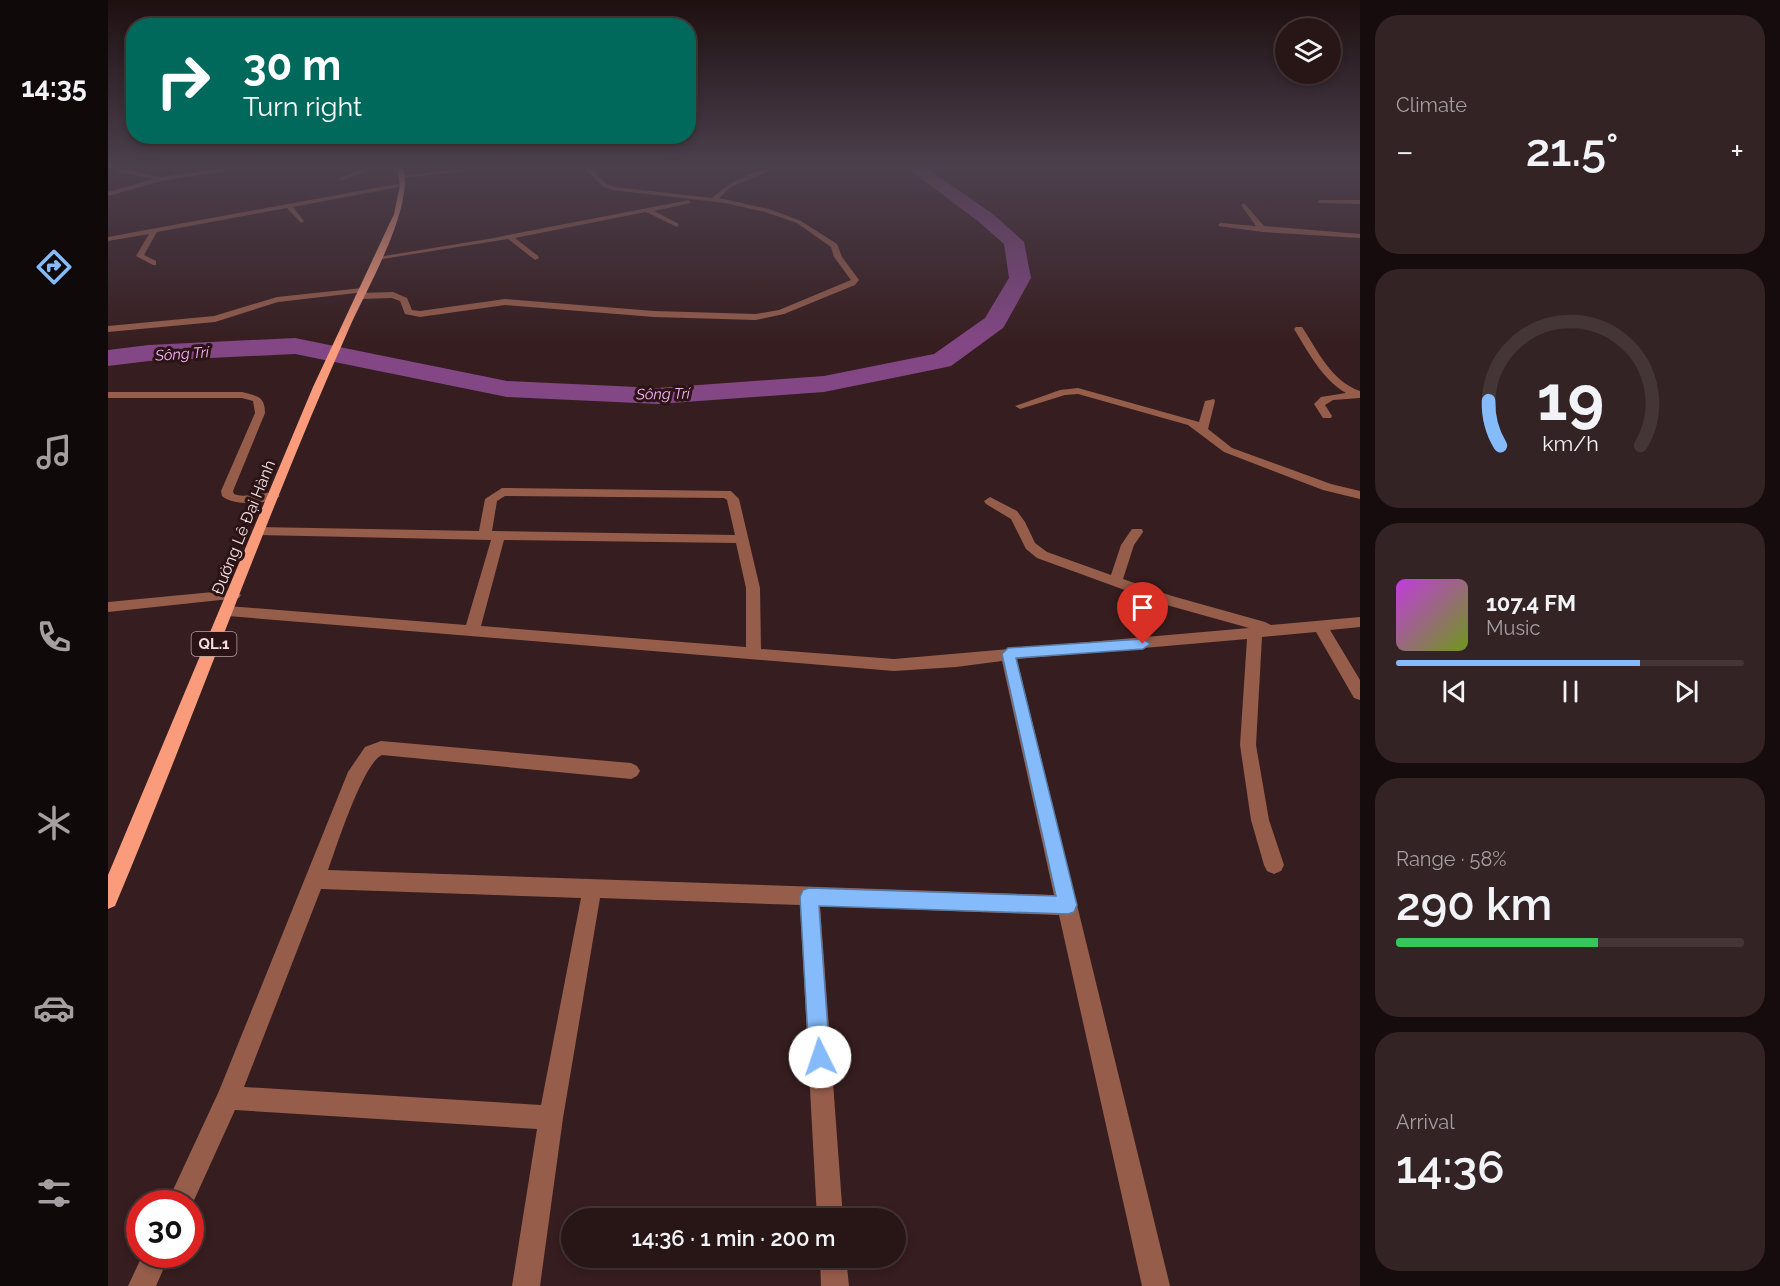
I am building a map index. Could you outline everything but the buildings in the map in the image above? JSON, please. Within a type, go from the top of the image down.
[{"type":"main road","name":"Đường Lê Đại Hành","points":[[108,899],[318,387],[391,227]]},
{"type":"street","points":[[108,238],[175,227]]},
{"type":"street","points":[[376,258],[561,227]]},
{"type":"street","points":[[108,329],[215,320],[277,300],[360,293],[397,296],[404,300],[408,312],[420,314],[505,302],[654,314],[756,317],[782,312],[855,280],[838,257],[834,246],[805,227]]},
{"type":"street","points":[[1221,227],[1223,232]]},
{"type":"street","points":[[1237,227],[1360,236]]},
{"type":"street","points":[[153,262],[140,256],[155,231]]},
{"type":"street","points":[[510,237],[535,258]]},
{"type":"street","points":[[108,323],[131,318],[208,310]]},
{"type":"street","points":[[1299,329],[1332,380],[1341,388],[1360,396]]},
{"type":"street","points":[[1020,406],[1064,392],[1077,391],[1203,428],[1210,439],[1228,450],[1328,487],[1360,495]]},
{"type":"street","points":[[108,395],[242,395],[257,399],[260,403],[260,413],[227,491],[228,496],[238,501],[274,496]]},
{"type":"street","points":[[1327,416],[1319,404],[1325,399],[1360,396]]},
{"type":"street","points":[[1203,428],[1210,401]]},
{"type":"street","points":[[472,631],[492,534],[491,499],[502,492],[717,493],[727,494],[733,499],[753,588],[754,655]]},
{"type":"street","points":[[990,501],[1017,518],[1026,542],[1033,550],[1168,600],[1276,631]]},
{"type":"street","points":[[258,531],[742,539]]},
{"type":"street","points":[[1116,580],[1128,545],[1137,532]]},
{"type":"street","points":[[108,607],[234,595]]},
{"type":"street","points":[[228,611],[894,665],[1121,646],[1360,622]]},
{"type":"street","points":[[1321,627],[1360,694]]},
{"type":"street","points":[[1255,632],[1248,744],[1260,820],[1274,865]]},
{"type":"street","points":[[1008,654],[1156,1286]]},
{"type":"street","points":[[186,1190],[228,1098],[357,772],[371,752],[381,748],[631,771]]},
{"type":"street","points":[[314,879],[1068,905]]},
{"type":"street","points":[[526,1286],[552,1118],[592,889]]},
{"type":"street","points":[[809,897],[829,1208]]},
{"type":"street","points":[[228,1098],[552,1118]]},
{"type":"street","points":[[142,1286],[150,1268]]},
{"type":"street","points":[[834,1268],[835,1286]]},
{"type":"waterway","name":"Sông Trí","points":[[108,358],[149,353],[295,346],[507,389],[658,396],[824,384],[942,360],[994,323],[1020,278],[1014,242],[997,227]]},
{"type":"route","points":[[820,1057],[809,897],[1068,905],[1008,654],[1143,644]]}]
